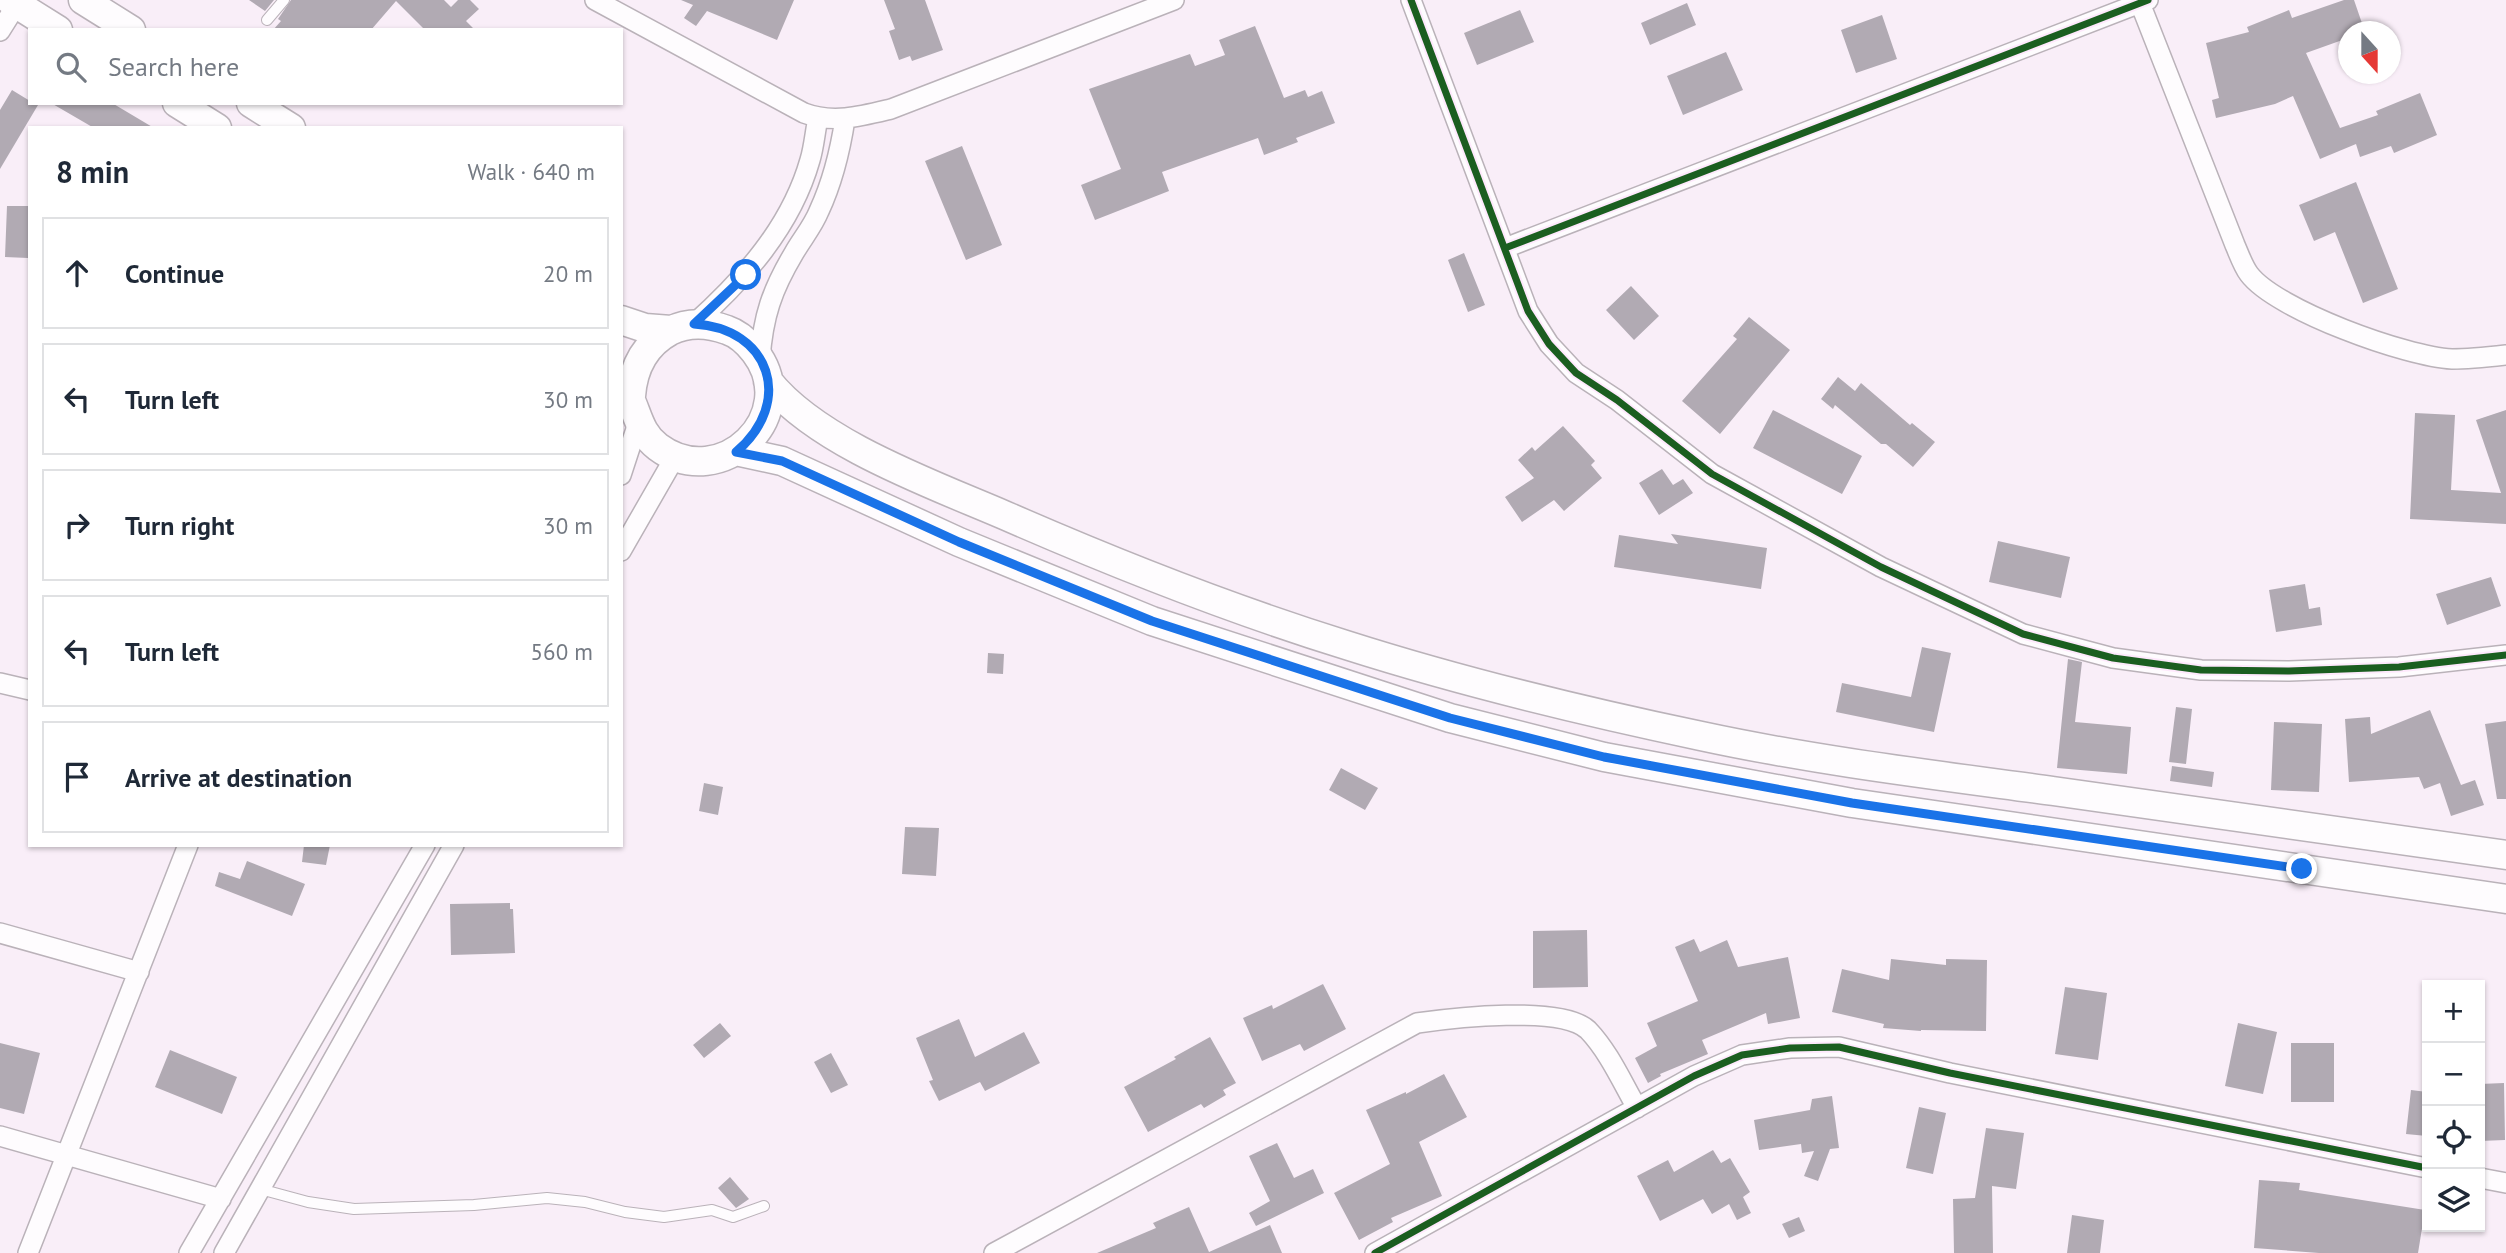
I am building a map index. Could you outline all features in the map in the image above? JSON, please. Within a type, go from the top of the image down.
[{"type":"main road","points":[[83,0],[128,28]]},
{"type":"main road","points":[[14,2],[55,28]]},
{"type":"main road","points":[[180,105],[213,126]]},
{"type":"main road","points":[[254,105],[288,126]]},
{"type":"main road","points":[[623,321],[645,328],[714,325],[732,332],[749,343],[782,398],[797,412],[853,446],[918,478],[1048,534],[1187,590],[1346,645],[1500,689],[1703,736],[1877,767],[2506,855]]},
{"type":"main road","points":[[682,327],[657,339],[646,350],[626,390],[638,424],[656,446],[675,457],[695,462],[709,461],[736,452],[752,438],[763,421],[769,401],[764,370]]},
{"type":"main road","points":[[736,452],[782,461],[959,542],[1152,621],[1450,718],[1604,757],[1852,803],[2506,899]]},
{"type":"street","points":[[595,0],[804,113],[818,118],[845,119],[891,108],[1174,0]]},
{"type":"street","points":[[1410,0],[1528,311],[1549,344],[1576,373],[1617,400],[1712,474],[1881,567],[2022,634],[2113,658],[2201,670],[2289,671],[2399,667],[2506,655]]},
{"type":"street","points":[[0,31],[14,2]]},
{"type":"street","points":[[1504,248],[2144,2],[2248,274],[2266,291],[2326,321],[2412,352],[2451,359],[2506,355]]},
{"type":"street","points":[[682,327],[746,275],[778,230],[801,186],[811,158],[818,118]]},
{"type":"street","points":[[764,370],[763,325],[768,307],[793,255],[818,215],[832,180],[845,119]]},
{"type":"street","points":[[623,469],[638,424]]},
{"type":"street","points":[[623,548],[675,457]]},
{"type":"street","points":[[0,683],[28,690]]},
{"type":"street","points":[[28,1253],[187,847]]},
{"type":"street","points":[[189,1253],[424,847]]},
{"type":"street","points":[[224,1253],[453,847]]},
{"type":"street","points":[[0,933],[139,972]]},
{"type":"street","points":[[994,1253],[1417,1023],[1464,1017],[1551,1016],[1585,1028],[1604,1051],[1637,1108]]},
{"type":"street","points":[[1375,1253],[1694,1076],[1742,1055],[1790,1048],[1839,1047],[1950,1073],[2422,1167]]},
{"type":"street","points":[[0,1136],[221,1199]]},
{"type":"street","points":[[2485,1179],[2506,1184]]},
{"type":"lane","points":[[267,20],[284,0]]},
{"type":"lane","points":[[260,1189],[308,1202],[354,1209],[474,1205],[547,1198],[585,1202],[625,1212],[664,1217],[712,1210],[733,1217],[764,1206]]},
{"type":"building","points":[[249,0],[274,0],[265,11]]},
{"type":"building","points":[[291,0],[444,0],[451,7],[458,0],[470,0],[479,9],[466,21],[473,28],[423,28],[396,1],[373,28],[275,28],[281,21],[278,19]]},
{"type":"building","points":[[681,0],[794,0],[777,40],[707,11],[696,26],[684,18],[693,5]]},
{"type":"building","points":[[884,0],[925,0],[943,50],[912,61],[910,56],[899,60],[889,31],[895,29]]},
{"type":"building","points":[[2344,0],[2354,0],[2361,21],[2338,21],[2338,42],[2306,53],[2340,128],[2378,115],[2376,111],[2420,93],[2437,135],[2394,153],[2391,146],[2360,157],[2356,144],[2320,159],[2293,96],[2275,104],[2216,118],[2212,100],[2219,98],[2206,43],[2249,32],[2247,27],[2289,10],[2292,18]]},
{"type":"building","points":[[1687,3],[1696,25],[1650,45],[1641,23]]},
{"type":"building","points":[[1520,10],[1534,42],[1477,65],[1464,33]]},
{"type":"building","points":[[1882,15],[1897,59],[1856,73],[1841,30]]},
{"type":"building","points":[[1255,26],[1284,98],[1305,90],[1308,97],[1322,91],[1335,123],[1296,138],[1298,142],[1264,155],[1258,138],[1162,172],[1169,191],[1095,220],[1081,185],[1121,169],[1089,89],[1190,54],[1195,66],[1225,55],[1219,40]]},
{"type":"building","points":[[1726,52],[1743,90],[1683,115],[1667,76]]},
{"type":"building","points":[[12,90],[28,100],[28,105],[38,105],[0,169],[0,110]]},
{"type":"building","points":[[54,105],[115,105],[151,126],[91,126]]},
{"type":"building","points":[[962,146],[1002,245],[966,260],[925,161]]},
{"type":"building","points":[[2356,182],[2398,289],[2363,303],[2335,232],[2314,241],[2299,205]]},
{"type":"building","points":[[7,206],[28,206],[28,258],[5,257]]},
{"type":"building","points":[[1464,253],[1485,305],[1468,312],[1448,260]]},
{"type":"building","points":[[1631,286],[1659,316],[1634,340],[1606,310]]},
{"type":"building","points":[[1749,317],[1790,350],[1720,434],[1682,401],[1737,339],[1733,336]]},
{"type":"building","points":[[1838,377],[1855,391],[1861,383],[1910,425],[1912,423],[1935,442],[1913,467],[1835,405],[1833,409],[1821,399]]},
{"type":"building","points":[[1773,410],[1862,456],[1842,494],[1753,448]]},
{"type":"building","points":[[2506,410],[2506,524],[2410,519],[2415,413],[2455,415],[2451,490],[2501,493],[2476,420]]},
{"type":"building","points":[[1563,426],[1595,461],[1591,465],[1602,478],[1564,511],[1554,500],[1522,522],[1505,497],[1534,478],[1518,460],[1532,447],[1535,451]]},
{"type":"building","points":[[1662,469],[1673,485],[1683,479],[1693,493],[1659,515],[1639,483]]},
{"type":"building","points":[[1671,534],[1767,548],[1761,589],[1614,567],[1619,535],[1678,544]]},
{"type":"building","points":[[1998,541],[2070,557],[2061,598],[1989,582]]},
{"type":"building","points":[[2491,577],[2501,606],[2447,625],[2436,594]]},
{"type":"building","points":[[2305,584],[2309,609],[2320,607],[2322,625],[2276,632],[2269,590]]},
{"type":"building","points":[[1922,647],[1951,653],[1934,732],[1836,712],[1842,683],[1911,697]]},
{"type":"building","points":[[988,653],[1004,654],[1003,674],[987,673]]},
{"type":"building","points":[[2068,659],[2082,662],[2075,722],[2131,727],[2127,774],[2057,768]]},
{"type":"building","points":[[2176,707],[2192,709],[2186,764],[2169,762]]},
{"type":"building","points":[[2430,710],[2461,785],[2475,780],[2484,805],[2451,816],[2440,783],[2424,789],[2419,777],[2349,782],[2345,719],[2370,717],[2371,734]]},
{"type":"building","points":[[2506,721],[2506,799],[2497,799],[2485,724]]},
{"type":"building","points":[[2274,722],[2322,724],[2319,792],[2271,790]]},
{"type":"building","points":[[2172,766],[2214,772],[2212,787],[2170,781]]},
{"type":"building","points":[[1341,768],[1378,788],[1365,810],[1329,790]]},
{"type":"building","points":[[704,783],[723,787],[718,815],[699,811]]},
{"type":"building","points":[[905,827],[939,828],[936,876],[902,874]]},
{"type":"building","points":[[304,847],[330,847],[326,865],[302,862]]},
{"type":"building","points":[[247,861],[305,884],[292,916],[215,886],[219,872],[240,879]]},
{"type":"building","points":[[510,903],[510,909],[513,909],[515,953],[451,955],[450,904]]},
{"type":"building","points":[[1587,930],[1588,987],[1533,988],[1533,931]]},
{"type":"building","points":[[1694,939],[1700,952],[1727,940],[1738,967],[1788,957],[1800,1018],[1768,1024],[1766,1013],[1702,1040],[1708,1054],[1660,1074],[1661,1076],[1648,1083],[1635,1058],[1657,1046],[1647,1023],[1698,1001],[1675,947]]},
{"type":"building","points":[[1891,959],[1946,965],[1946,959],[1987,960],[1986,1031],[1883,1028],[1884,1024],[1832,1012],[1842,969],[1889,980]]},
{"type":"building","points":[[1323,984],[1346,1029],[1304,1051],[1300,1044],[1262,1061],[1243,1018],[1272,1005],[1273,1009]]},
{"type":"building","points":[[2065,987],[2107,993],[2098,1060],[2055,1054]]},
{"type":"building","points":[[959,1019],[975,1057],[1024,1032],[1040,1063],[985,1091],[980,1082],[939,1101],[929,1081],[933,1080],[916,1038]]},
{"type":"building","points":[[720,1023],[731,1036],[704,1058],[693,1045]]},
{"type":"building","points":[[2238,1023],[2277,1032],[2263,1094],[2225,1086]]},
{"type":"building","points":[[1210,1037],[1236,1083],[1223,1090],[1226,1095],[1204,1108],[1201,1104],[1148,1132],[1124,1087]]},
{"type":"building","points":[[0,1043],[40,1053],[24,1114],[0,1108]]},
{"type":"building","points":[[2291,1043],[2334,1043],[2334,1102],[2291,1102]]},
{"type":"building","points":[[170,1050],[237,1077],[222,1114],[155,1087]]},
{"type":"building","points":[[831,1053],[848,1085],[831,1093],[814,1062]]},
{"type":"building","points":[[1444,1074],[1467,1117],[1419,1142],[1442,1196],[1391,1218],[1393,1222],[1359,1240],[1334,1193],[1390,1164],[1366,1110],[1406,1094]]},
{"type":"building","points":[[2504,1083],[2505,1140],[2485,1141],[2485,1084]]},
{"type":"building","points":[[2411,1090],[2422,1091],[2422,1136],[2406,1134]]},
{"type":"building","points":[[1832,1096],[1839,1148],[1830,1149],[1818,1181],[1804,1176],[1814,1151],[1802,1153],[1801,1144],[1759,1150],[1754,1120],[1810,1110],[1812,1099]]},
{"type":"building","points":[[1919,1107],[1946,1113],[1933,1174],[1906,1168]]},
{"type":"building","points":[[1986,1128],[2024,1133],[2016,1189],[1992,1186],[1993,1253],[1954,1253],[1953,1199],[1975,1198]]},
{"type":"building","points":[[1277,1143],[1294,1178],[1313,1169],[1324,1193],[1256,1226],[1249,1213],[1270,1201],[1249,1156]]},
{"type":"building","points":[[1713,1150],[1721,1163],[1730,1158],[1750,1192],[1743,1197],[1751,1213],[1737,1220],[1729,1204],[1712,1214],[1703,1199],[1660,1221],[1637,1176],[1668,1160],[1674,1172]]},
{"type":"building","points":[[730,1177],[749,1199],[736,1208],[718,1188]]},
{"type":"building","points":[[2259,1180],[2300,1183],[2299,1190],[2422,1210],[2418,1253],[2319,1253],[2254,1248]]},
{"type":"building","points":[[1189,1207],[1209,1252],[1270,1225],[1282,1253],[1097,1253],[1156,1228],[1153,1223]]},
{"type":"building","points":[[2072,1215],[2104,1220],[2100,1253],[2067,1253]]},
{"type":"building","points":[[1799,1217],[1805,1231],[1789,1238],[1782,1224]]},
{"type":"cycle path","points":[[1411,0],[1528,311],[1549,344],[1576,373],[1617,400],[1712,474],[1881,567],[2023,634],[2113,658],[2201,670],[2289,671],[2399,667],[2506,655]]},
{"type":"cycle path","points":[[1505,248],[2148,0]]},
{"type":"cycle path","points":[[1375,1253],[1694,1076],[1742,1055],[1790,1048],[1839,1047],[1950,1073],[2422,1167]]},
{"type":"route","points":[[746,275],[694,324],[714,325],[732,332],[749,343],[761,359],[768,381],[769,401],[763,421],[752,438],[736,452],[782,461],[959,542],[1152,621],[1450,718],[1604,757],[1852,803],[2302,869]]}]
